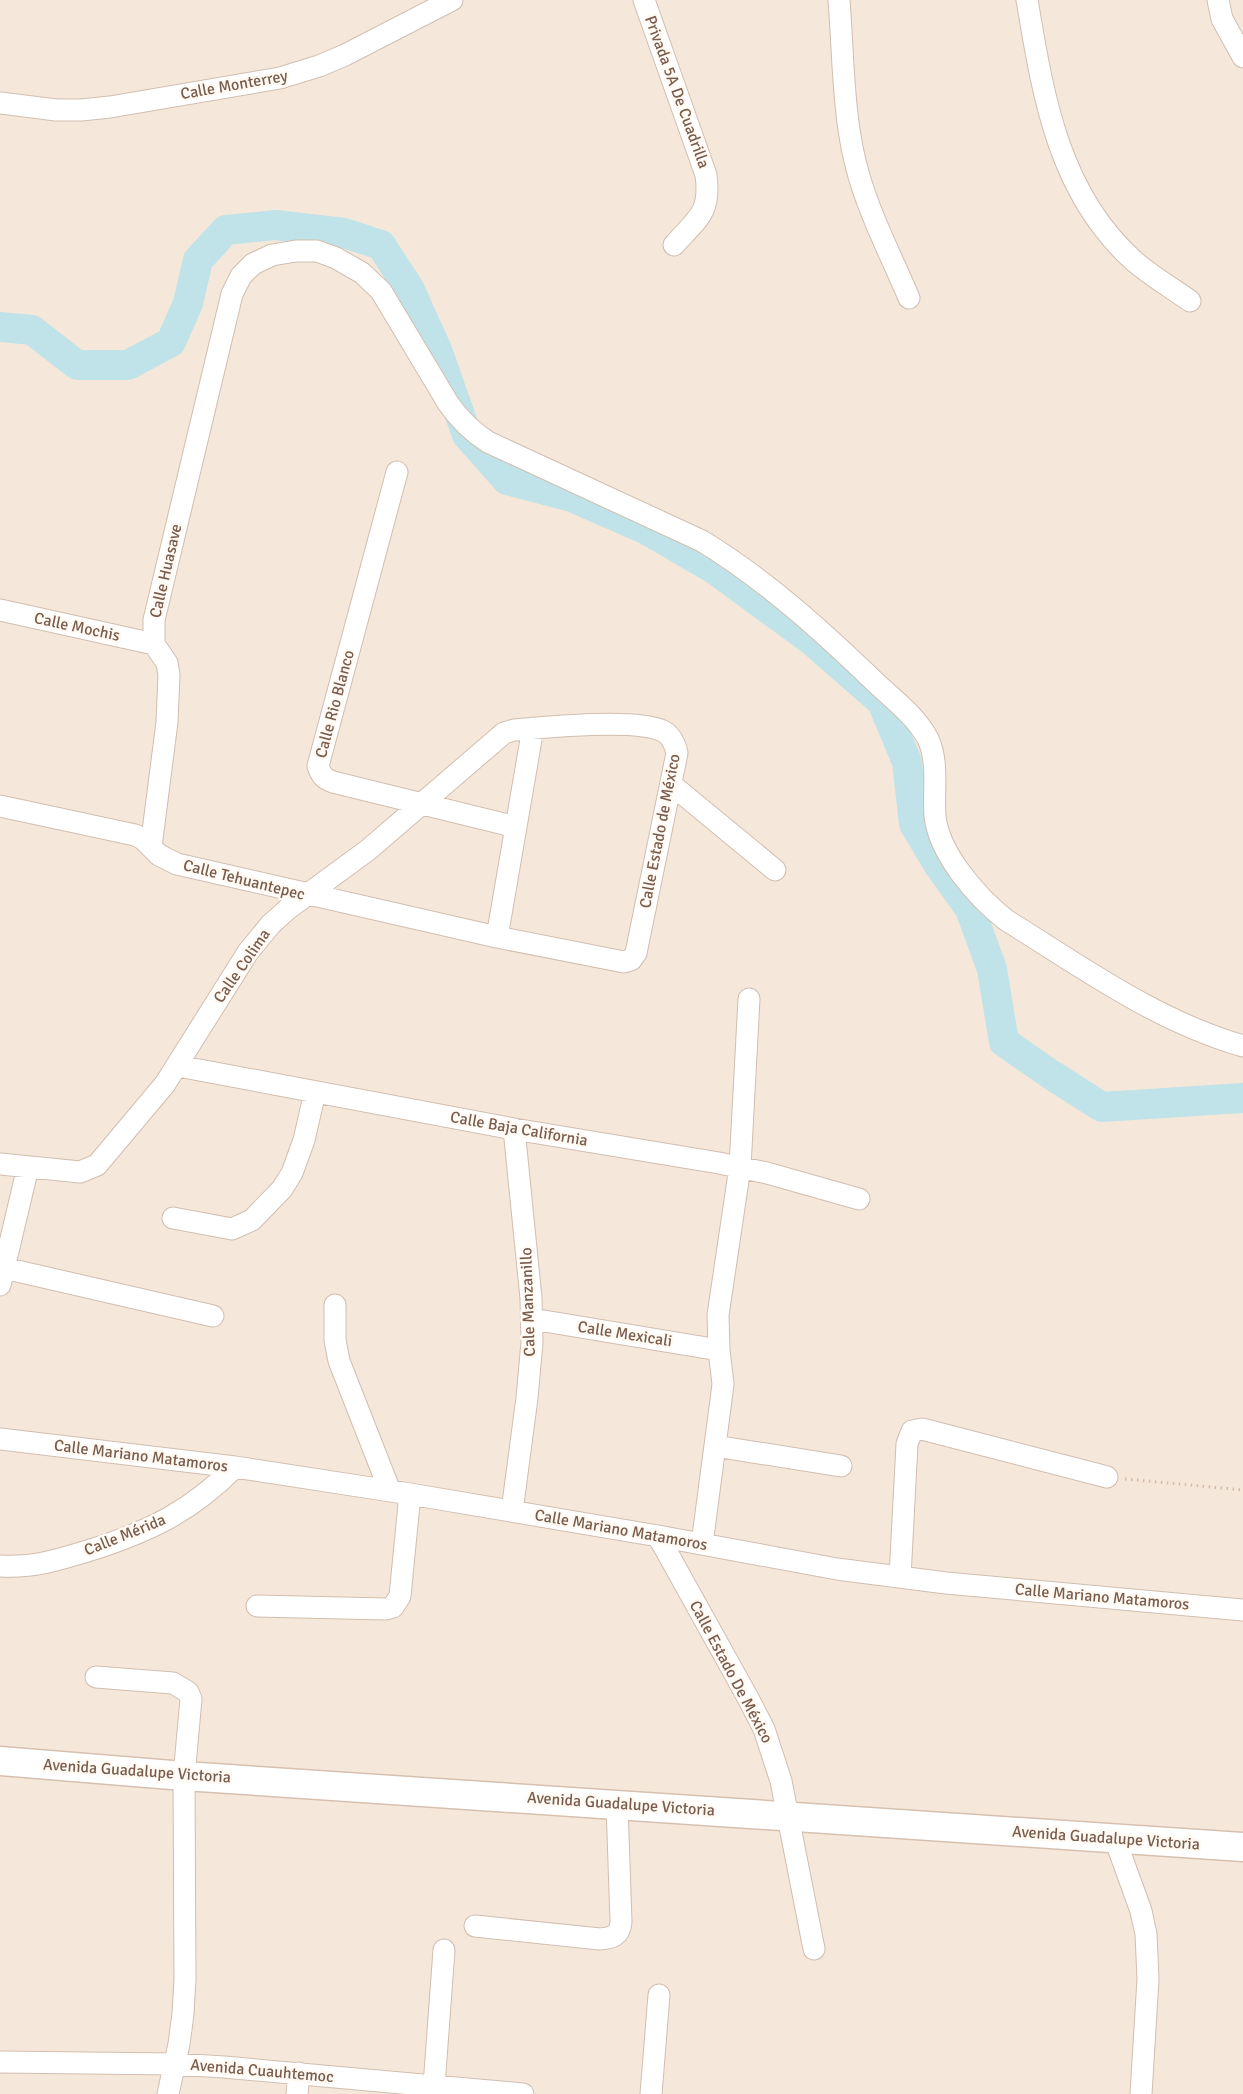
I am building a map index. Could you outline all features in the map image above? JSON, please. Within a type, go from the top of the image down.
[{"type":"main road","name":"Avenida Guadalupe Victoria","points":[[0,1761],[184,1776],[1243,1847]]},
{"type":"street","name":"Calle Monterrey","points":[[0,103],[56,110],[81,110],[280,78],[345,55],[452,0]]},
{"type":"street","name":"Privada 5A De Cuadrilla","points":[[644,0],[706,175],[708,201],[702,213],[675,245]]},
{"type":"street","points":[[839,0],[850,136],[855,161],[866,196],[909,298]]},
{"type":"street","points":[[1027,0],[1048,114],[1077,188],[1094,217],[1114,242],[1136,262],[1190,300]]},
{"type":"street","points":[[1218,0],[1222,19],[1243,57]]},
{"type":"street","name":"Calle Huasave","points":[[154,644],[154,620],[232,294],[241,276],[253,264],[272,255],[296,251],[317,251],[336,258],[362,273],[381,291],[448,403],[471,431],[488,442],[702,541],[729,558],[826,635],[911,717],[929,742],[933,755],[935,817],[938,830],[960,872],[988,905],[1006,920],[1150,1009],[1202,1033],[1243,1046]]},
{"type":"street","name":"Calle Rio Blanco","points":[[397,472],[318,766],[326,779],[420,805],[516,827]]},
{"type":"street","name":"Calle Mochis","points":[[0,610],[154,644]]},
{"type":"street","points":[[151,847],[167,722],[170,675],[167,663],[154,644]]},
{"type":"street","name":"Calle Estado de México","points":[[497,937],[613,961],[632,960],[636,953],[672,784],[677,753],[672,738],[662,731],[608,725],[533,728]]},
{"type":"street","points":[[497,937],[533,728]]},
{"type":"street","name":"Calle Colima","points":[[0,1164],[80,1172],[97,1165],[178,1066],[249,952],[271,924],[345,869],[504,733],[533,728]]},
{"type":"street","points":[[672,784],[775,870]]},
{"type":"street","name":"Calle Tehuantepec","points":[[0,806],[135,835],[143,839],[159,855],[177,864],[497,937]]},
{"type":"street","points":[[702,1544],[723,1384],[719,1350],[720,1296],[740,1167],[749,999]]},
{"type":"street","name":"Calle Baja California","points":[[178,1066],[514,1129],[740,1167],[859,1199]]},
{"type":"street","points":[[173,1218],[232,1229],[252,1220],[282,1190],[292,1173],[304,1140],[315,1092]]},
{"type":"street","name":"Cale Manzanillo","points":[[512,1511],[527,1398],[532,1319],[514,1129]]},
{"type":"street","points":[[28,1167],[2,1276],[213,1316]]},
{"type":"street","points":[[257,1606],[386,1609],[393,1607],[400,1596],[400,1493],[339,1361],[335,1340],[334,1305]]},
{"type":"street","name":"Calle Mexicali","points":[[532,1319],[719,1350]]},
{"type":"street","points":[[900,1578],[907,1444],[912,1431],[922,1428],[1107,1477]]},
{"type":"street","name":"Calle Mariano Matamoros","points":[[0,1439],[235,1467],[512,1511],[837,1569],[900,1578],[1243,1610]]},
{"type":"street","points":[[715,1446],[841,1466]]},
{"type":"street","name":"Calle Mérida","points":[[0,1566],[19,1567],[57,1561],[127,1538],[187,1509],[215,1488],[235,1467]]},
{"type":"street","name":"Calle Estado De México","points":[[658,1536],[764,1729],[781,1781],[814,1949]]},
{"type":"street","points":[[96,1677],[165,1682],[183,1687],[192,1699],[184,1776],[185,1979],[183,2014],[168,2094]]},
{"type":"street","points":[[475,1926],[600,1939],[616,1935],[621,1922],[617,1804]]},
{"type":"street","points":[[1115,1839],[1141,1911],[1146,1934],[1148,1979],[1141,2094]]},
{"type":"street","points":[[434,2086],[444,1950]]},
{"type":"street","points":[[651,2094],[659,1995]]},
{"type":"street","name":"Avenida Cuauhtemoc","points":[[0,2062],[175,2064],[299,2073],[374,2087],[434,2086],[523,2094]]},
{"type":"street","points":[[297,2094],[299,2073]]},
{"type":"path","points":[[1107,1477],[1243,1490]]},
{"type":"shaded area","points":[[0,0],[1243,0],[1243,2094],[0,2094]]},
{"type":"waterway","points":[[0,327],[32,330],[77,365],[128,365],[171,342],[188,303],[198,260],[226,230],[276,225],[344,233],[381,245],[409,288],[437,350],[467,435],[507,480],[572,497],[647,530],[714,569],[811,640],[882,702],[907,762],[914,824],[938,864],[970,909],[992,969],[1004,1042],[1102,1107],[1243,1098]]}]
